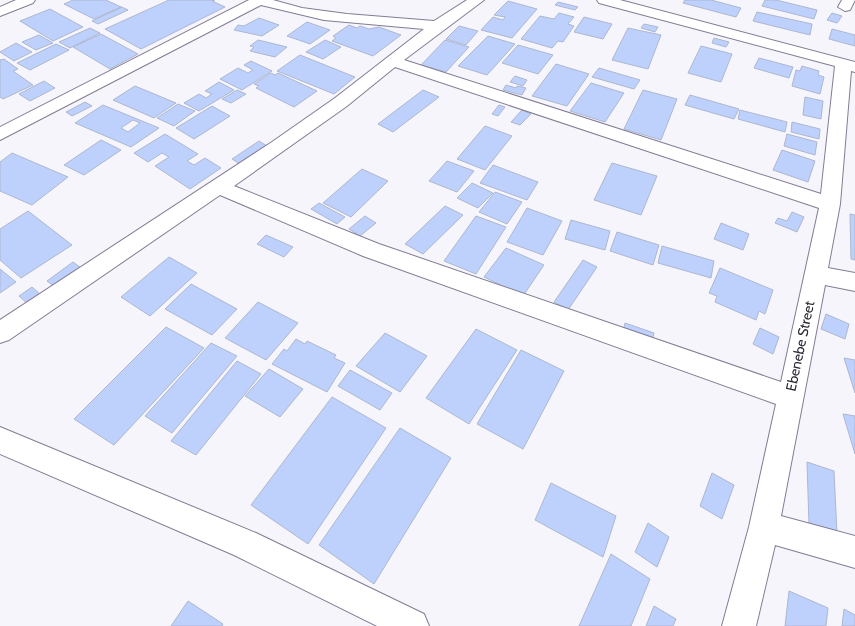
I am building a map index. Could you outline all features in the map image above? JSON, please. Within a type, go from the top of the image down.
[{"type":"street","points":[[0,12],[28,0]]},
{"type":"street","points":[[0,134],[260,0],[282,8],[310,13],[437,26]]},
{"type":"street","points":[[0,333],[341,102],[437,26],[477,0]]},
{"type":"street","points":[[604,0],[849,65]]},
{"type":"street","points":[[392,61],[830,204]]},
{"type":"street","name":"Ebenebe Street","points":[[738,626],[764,527],[816,275],[830,204],[849,65]]},
{"type":"street","points":[[218,187],[371,250],[790,397]]},
{"type":"street","points":[[816,275],[855,282]]},
{"type":"street","points":[[0,440],[245,544],[412,626]]},
{"type":"street","points":[[764,527],[855,552]]},
{"type":"building","points":[[73,0],[106,0],[121,7],[94,19],[64,4]]},
{"type":"building","points":[[169,0],[215,0],[212,1],[225,7],[141,49],[105,29]]},
{"type":"building","points":[[685,0],[711,0],[741,8],[736,17],[683,3]]},
{"type":"building","points":[[765,0],[776,0],[817,10],[814,19],[762,6]]},
{"type":"building","points":[[508,1],[537,9],[512,38],[481,30],[493,17],[503,20],[505,17],[494,15]]},
{"type":"building","points":[[558,2],[578,7],[575,10],[555,5]]},
{"type":"building","points":[[122,7],[128,10],[98,24],[92,21]]},
{"type":"building","points":[[50,9],[83,27],[53,41],[20,21]]},
{"type":"building","points":[[757,12],[812,24],[810,35],[753,21]]},
{"type":"building","points":[[559,13],[574,17],[568,24],[574,26],[563,42],[558,41],[552,48],[521,39],[540,16],[554,19]]},
{"type":"building","points":[[832,13],[842,16],[837,23],[827,20]]},
{"type":"building","points":[[584,17],[612,24],[603,39],[574,32]]},
{"type":"building","points":[[259,18],[279,25],[262,36],[234,30],[238,25],[244,26]]},
{"type":"building","points":[[307,22],[330,30],[310,44],[287,36]]},
{"type":"building","points":[[644,24],[658,27],[655,32],[641,28]]},
{"type":"building","points":[[349,25],[369,29],[379,27],[401,35],[373,56],[332,41],[336,38],[333,36]]},
{"type":"building","points":[[459,26],[478,31],[466,45],[446,39]]},
{"type":"building","points":[[90,28],[100,33],[70,48],[59,42]]},
{"type":"building","points":[[628,28],[661,35],[648,69],[612,60]]},
{"type":"building","points":[[832,29],[855,35],[855,46],[829,39]]},
{"type":"building","points":[[101,34],[138,54],[110,69],[73,47]]},
{"type":"building","points":[[39,35],[53,43],[36,50],[22,42]]},
{"type":"building","points":[[488,36],[515,44],[487,75],[458,66]]},
{"type":"building","points":[[714,38],[729,42],[726,47],[712,43]]},
{"type":"building","points":[[258,40],[287,47],[275,57],[250,51],[254,47],[250,46]]},
{"type":"building","points":[[325,40],[341,47],[323,59],[306,52]]},
{"type":"building","points":[[445,40],[469,47],[446,72],[421,65]]},
{"type":"building","points":[[16,43],[32,52],[14,61],[0,52]]},
{"type":"building","points":[[56,44],[69,50],[30,70],[17,63]]},
{"type":"building","points":[[518,45],[553,55],[538,74],[502,63]]},
{"type":"building","points":[[701,46],[732,54],[721,82],[688,73]]},
{"type":"building","points":[[300,55],[355,77],[334,94],[277,71]]},
{"type":"building","points":[[759,58],[793,67],[789,78],[754,68]]},
{"type":"building","points":[[4,59],[18,69],[13,71],[33,85],[3,99],[0,97],[0,60]]},
{"type":"building","points":[[251,61],[272,71],[242,90],[220,79],[238,68],[248,73],[253,70],[244,65]]},
{"type":"building","points":[[556,64],[589,74],[567,106],[532,96]]},
{"type":"building","points":[[802,66],[819,71],[818,75],[824,77],[820,94],[792,86],[796,70],[800,71]]},
{"type":"building","points":[[599,68],[640,80],[634,89],[592,77]]},
{"type":"building","points":[[271,73],[275,75],[278,73],[317,91],[294,107],[256,88],[259,86],[254,84]]},
{"type":"building","points":[[515,76],[527,80],[523,86],[510,82]]},
{"type":"building","points":[[44,81],[55,88],[30,101],[19,94]]},
{"type":"building","points":[[219,82],[234,90],[199,111],[184,103],[199,94],[206,98],[212,94],[205,91]]},
{"type":"building","points":[[591,83],[624,93],[605,122],[570,111]]},
{"type":"building","points":[[506,85],[526,88],[522,95],[503,90]]},
{"type":"building","points":[[135,86],[176,103],[154,118],[113,100]]},
{"type":"building","points":[[237,90],[246,94],[231,103],[222,99]]},
{"type":"building","points":[[423,90],[439,97],[393,132],[378,124]]},
{"type":"building","points":[[643,90],[677,99],[661,140],[624,129]]},
{"type":"building","points":[[690,95],[739,109],[734,119],[685,105]]},
{"type":"building","points":[[805,97],[823,101],[821,119],[803,115]]},
{"type":"building","points":[[85,102],[92,106],[72,116],[66,112]]},
{"type":"building","points":[[178,104],[195,111],[174,126],[157,118]]},
{"type":"building","points":[[103,105],[159,128],[131,147],[75,123]],"holes":[[[133,120],[140,123],[128,132],[121,128]]]},
{"type":"building","points":[[499,105],[505,107],[498,116],[492,114]]},
{"type":"building","points":[[212,106],[230,116],[194,139],[176,128]]},
{"type":"building","points":[[522,110],[531,114],[520,125],[511,122]]},
{"type":"building","points":[[740,110],[787,122],[785,132],[738,119]]},
{"type":"building","points":[[792,122],[820,129],[819,139],[791,132]]},
{"type":"building","points":[[485,126],[512,136],[485,170],[457,159]]},
{"type":"building","points":[[165,134],[198,154],[187,161],[194,165],[205,158],[221,168],[190,189],[155,166],[169,157],[162,153],[148,162],[134,153]]},
{"type":"building","points":[[787,134],[817,142],[815,155],[784,146]]},
{"type":"building","points":[[101,140],[121,150],[84,175],[64,165]]},
{"type":"building","points":[[259,141],[267,146],[240,164],[232,159]]},
{"type":"building","points":[[782,150],[815,161],[808,182],[773,170]]},
{"type":"building","points":[[12,153],[68,177],[32,205],[0,191],[0,162]]},
{"type":"building","points":[[447,161],[474,171],[457,192],[429,181]]},
{"type":"building","points":[[612,163],[657,176],[641,215],[594,200]]},
{"type":"building","points":[[493,165],[538,182],[527,200],[480,183]]},
{"type":"building","points":[[362,169],[388,181],[351,217],[323,203]]},
{"type":"building","points":[[472,183],[493,193],[478,208],[457,198]]},
{"type":"building","points":[[495,192],[522,202],[507,224],[479,212]]},
{"type":"building","points":[[319,203],[345,217],[337,224],[311,209]]},
{"type":"building","points":[[445,206],[463,215],[423,254],[405,244]]},
{"type":"building","points":[[527,208],[562,221],[543,255],[507,242]]},
{"type":"building","points":[[28,211],[72,245],[21,278],[0,260],[0,229]]},
{"type":"building","points":[[792,212],[804,217],[797,232],[775,223],[778,218],[787,221]]},
{"type":"building","points":[[850,214],[855,215],[855,260],[851,259]]},
{"type":"building","points":[[365,216],[376,223],[360,236],[349,229]]},
{"type":"building","points":[[476,216],[506,227],[476,274],[444,261]]},
{"type":"building","points":[[571,220],[610,231],[605,250],[565,239]]},
{"type":"building","points":[[721,223],[749,234],[743,250],[714,239]]},
{"type":"building","points":[[617,232],[659,245],[653,265],[610,251]]},
{"type":"building","points":[[266,235],[293,247],[284,257],[257,244]]},
{"type":"building","points":[[662,246],[714,261],[711,278],[658,263]]},
{"type":"building","points":[[506,248],[544,265],[523,296],[484,277]]},
{"type":"building","points":[[169,257],[197,273],[150,316],[121,297]]},
{"type":"building","points":[[583,260],[597,267],[568,310],[554,302]]},
{"type":"building","points":[[73,262],[85,271],[59,290],[47,281]]},
{"type":"building","points":[[720,268],[773,290],[765,314],[759,311],[756,320],[715,302],[717,296],[709,293]]},
{"type":"building","points":[[0,269],[16,282],[0,293]]},
{"type":"building","points":[[191,284],[237,309],[212,335],[165,309]]},
{"type":"building","points":[[32,287],[42,296],[29,305],[19,296]]},
{"type":"building","points":[[258,302],[298,323],[266,360],[225,338]]},
{"type":"building","points":[[826,314],[849,324],[845,339],[821,329]]},
{"type":"building","points":[[625,323],[654,333],[651,345],[622,336]]},
{"type":"building","points":[[166,327],[204,348],[114,445],[74,419]]},
{"type":"building","points":[[760,328],[779,337],[773,354],[753,344]]},
{"type":"building","points":[[476,329],[517,350],[469,424],[426,398]]},
{"type":"building","points":[[385,333],[427,356],[400,392],[356,366]]},
{"type":"building","points":[[296,339],[305,344],[307,341],[336,355],[334,358],[345,363],[327,392],[272,364],[284,349],[287,351]]},
{"type":"building","points":[[211,343],[237,356],[172,433],[145,416]]},
{"type":"building","points":[[521,350],[564,371],[523,449],[477,424]]},
{"type":"building","points":[[844,358],[855,360],[855,393]]},
{"type":"building","points":[[237,361],[261,374],[196,455],[171,441]]},
{"type":"building","points":[[269,369],[303,389],[280,417],[245,396]]},
{"type":"building","points":[[350,370],[392,393],[380,410],[338,386]]},
{"type":"building","points":[[332,397],[386,428],[308,544],[251,505]]},
{"type":"building","points":[[843,414],[855,416],[855,454]]},
{"type":"building","points":[[400,428],[451,458],[374,584],[319,545]]},
{"type":"building","points":[[807,462],[834,471],[837,534],[809,524]]},
{"type":"building","points":[[712,473],[734,485],[722,519],[700,506]]},
{"type":"building","points":[[551,483],[616,516],[603,557],[535,520]]},
{"type":"building","points":[[648,523],[669,537],[657,567],[635,552]]},
{"type":"building","points":[[611,554],[650,579],[631,626],[579,626]]},
{"type":"building","points":[[789,591],[828,608],[826,626],[785,626]]},
{"type":"building","points":[[188,601],[223,624],[222,626],[171,626]]},
{"type":"building","points":[[654,606],[676,619],[673,626],[646,626]]},
{"type":"building","points":[[844,609],[855,615],[855,626],[842,626]]}]
